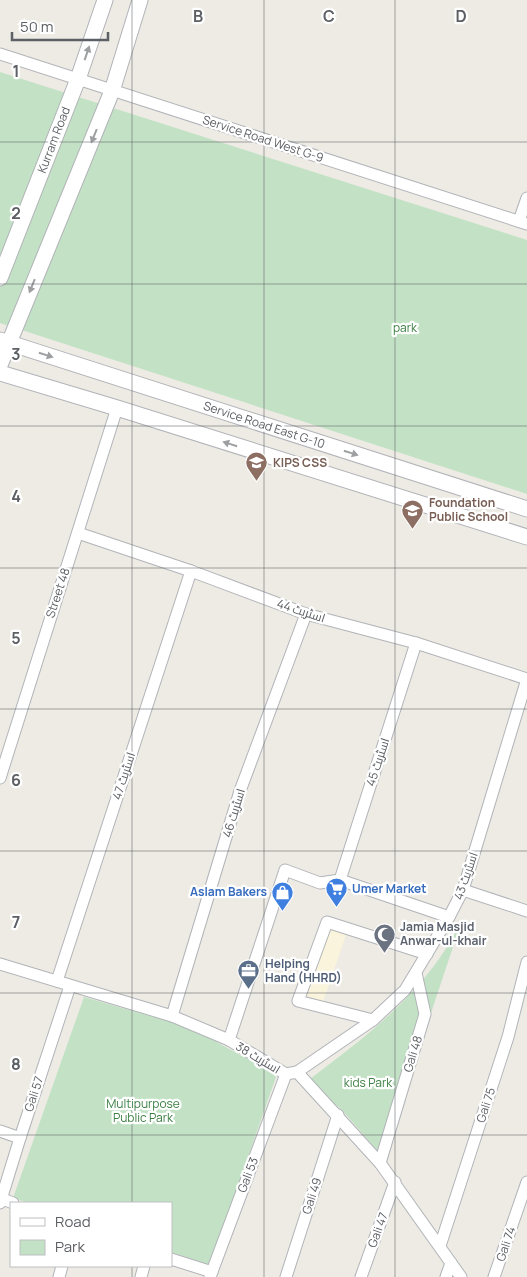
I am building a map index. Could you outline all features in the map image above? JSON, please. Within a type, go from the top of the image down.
[{"type":"main road","name":"Kurram Road","points":[[0,278],[78,79],[105,0]]},
{"type":"main road","points":[[0,365],[4,341],[112,91],[140,0]]},
{"type":"main road","name":"Service Road East G-10","points":[[4,341],[527,510]]},
{"type":"main road","points":[[0,373],[527,537]]},
{"type":"street","name":"Service Road West G-9","points":[[0,54],[523,223]]},
{"type":"street","points":[[523,223],[527,198]]},
{"type":"street","name":"Street 48","points":[[0,778],[117,408]]},
{"type":"street","name":"اسٹریٹ 44","points":[[78,533],[191,571],[306,614],[416,643],[527,679]]},
{"type":"street","name":"اسٹریٹ 47","points":[[57,981],[191,571]]},
{"type":"street","name":"اسٹریٹ 46","points":[[172,1016],[240,791],[306,614]]},
{"type":"street","name":"اسٹریٹ 45","points":[[340,880],[416,643]]},
{"type":"street","name":"اسٹریٹ 43","points":[[292,1073],[373,1020],[405,990],[416,973],[463,890],[527,679]]},
{"type":"street","points":[[229,1040],[285,870],[320,883],[340,880],[449,917]]},
{"type":"street","points":[[463,890],[527,910]]},
{"type":"street","points":[[373,1020],[298,1001],[327,922],[427,954]]},
{"type":"street","name":"Gali 75","points":[[440,1246],[508,1037],[527,962]]},
{"type":"street","name":"اسٹریٹ 38","points":[[1,966],[172,1016],[229,1040],[292,1073],[338,1115],[380,1163],[460,1277]]},
{"type":"street","name":"Gali 48","points":[[380,1163],[425,1014],[416,973]]},
{"type":"street","name":"Gali 57","points":[[0,1200],[70,986]]},
{"type":"street","name":"Gali 53","points":[[211,1274],[292,1073]]},
{"type":"street","name":"Gali 49","points":[[286,1277],[338,1115]]},
{"type":"street","points":[[0,1131],[20,1138]]},
{"type":"street","name":"Gali 47","points":[[361,1277],[395,1182]]},
{"type":"street","name":"Gali 74","points":[[494,1277],[527,1182]]},
{"type":"street","points":[[172,1259],[211,1274]]},
{"type":"street","points":[[446,1277],[452,1263]]},
{"type":"shaded area","points":[[331,926],[347,932],[323,1002],[305,995]]},
{"type":"green space","name":"park","points":[[0,72],[527,240],[527,494],[0,323]]},
{"type":"green space","name":"kids Park","points":[[462,920],[383,1157],[341,1109],[306,1082],[374,1029],[413,991],[448,946]]},
{"type":"green space","name":"Multipurpose Public Park","points":[[84,997],[171,1022],[211,1039],[268,1070],[276,1077],[210,1265],[172,1252],[172,1202],[26,1202],[13,1198]]},
{"type":"place","name":"KIPS CSS","points":[[257,482]]},
{"type":"place","name":"Foundation Public School","points":[[413,529]]},
{"type":"place","name":"Umer Market","points":[[336,908]]},
{"type":"place","name":"Aslam Bakers","points":[[283,911]]},
{"type":"place","name":"Jamia Masjid Anwar-ul-khair","points":[[384,953]]},
{"type":"place","name":"Helping Hand (HHRD)","points":[[249,990]]}]
